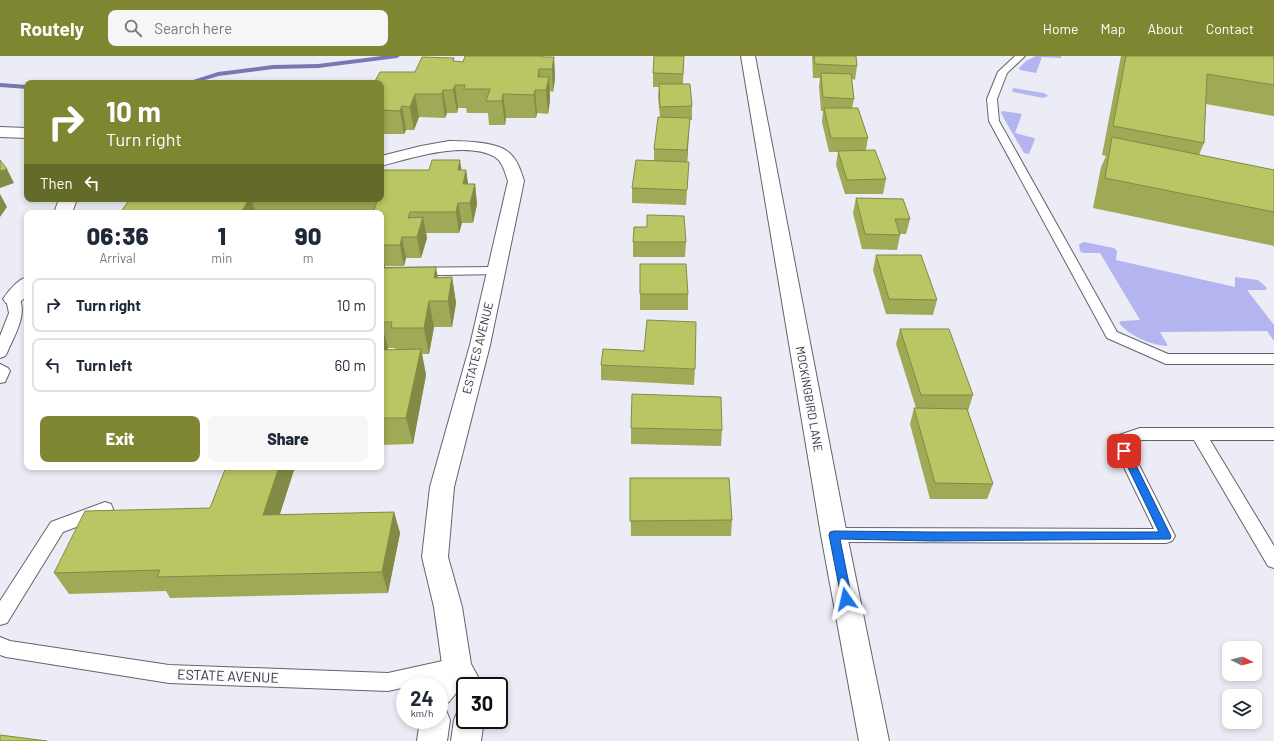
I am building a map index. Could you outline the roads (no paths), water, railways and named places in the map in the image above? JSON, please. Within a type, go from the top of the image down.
[{"type":"street","name":"MOCKINGBIRD LANE","points":[[748,56],[834,535],[874,741]]},
{"type":"street","points":[[0,132],[24,133]]},
{"type":"street","name":"ESTATES AVENUE","points":[[384,160],[446,147],[466,145],[501,154],[512,167],[516,181],[480,345],[442,487],[435,556],[463,676]]},
{"type":"street","points":[[14,299],[24,287]]},
{"type":"street","points":[[448,687],[463,676]]},
{"type":"street","points":[[432,741],[434,729]]},
{"type":"street","points":[[466,741],[467,729]]},
{"type":"lane","points":[[1020,56],[1003,72],[992,99],[994,121],[1112,335],[1166,359],[1274,359]]},
{"type":"lane","points":[[384,272],[496,271]]},
{"type":"lane","points":[[0,353],[16,313],[14,299]]},
{"type":"lane","points":[[0,369],[2,371],[0,378]]},
{"type":"lane","points":[[834,535],[1166,536],[1124,451],[1126,439],[1140,434],[1274,434]]},
{"type":"lane","points":[[1200,435],[1274,560]]},
{"type":"lane","points":[[0,617],[58,527],[105,509]]},
{"type":"lane","name":"ESTATE AVENUE","points":[[0,645],[6,649],[169,674],[388,682],[463,676]]},
{"type":"waterway","points":[[197,80],[218,74],[273,67],[318,66],[397,56]]},
{"type":"waterway","points":[[0,85],[24,87]]}]
